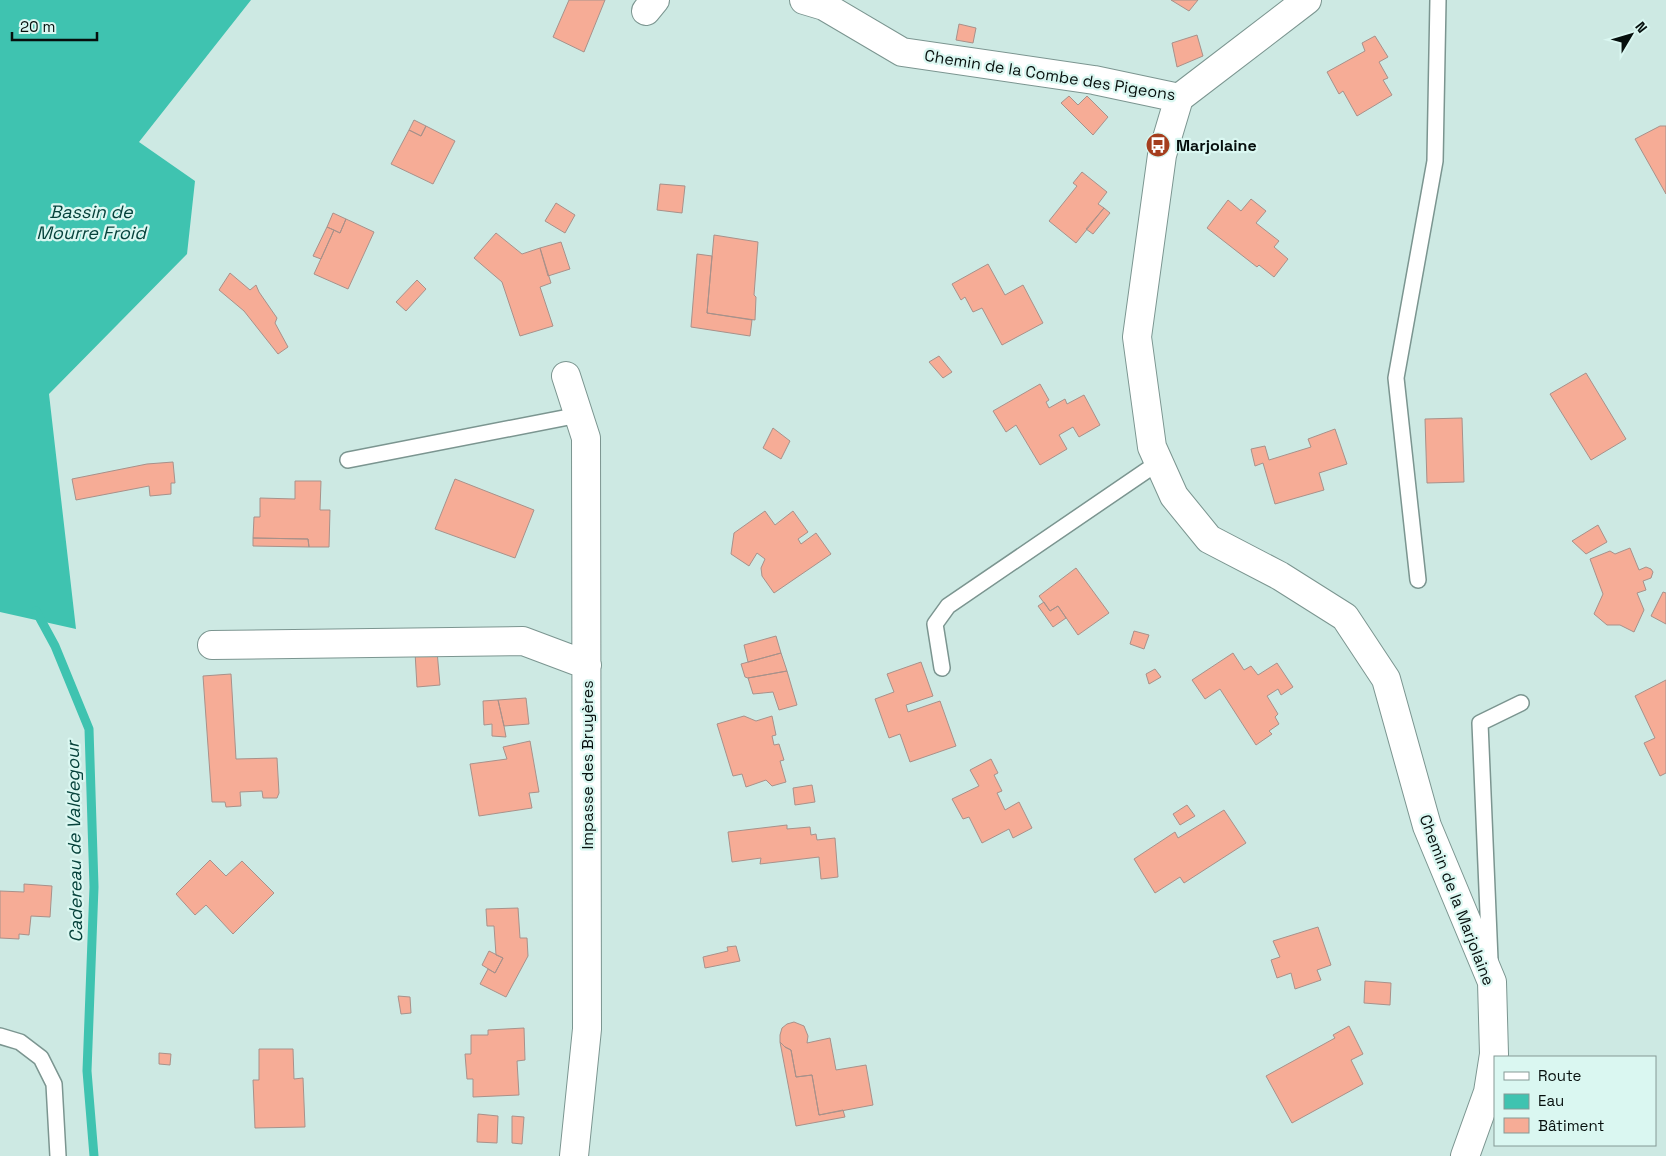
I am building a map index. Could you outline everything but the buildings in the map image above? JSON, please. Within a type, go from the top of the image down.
[{"type":"street","name":"Chemin de la Combe des Pigeons","points":[[804,0],[824,6],[902,52],[1094,80],[1179,98],[1307,0]]},
{"type":"street","name":"Chemin de la Marjolaine","points":[[1179,98],[1162,155],[1137,337],[1152,447],[1174,496],[1209,539],[1280,576],[1345,617],[1386,679],[1426,826],[1492,982],[1494,1054],[1488,1092],[1465,1156]]},
{"type":"street","name":"Impasse des Bruyères","points":[[566,376],[586,438],[587,1029],[574,1156]]},
{"type":"street","points":[[212,645],[523,641],[587,665]]},
{"type":"lane","points":[[1418,580],[1396,378],[1435,161],[1438,0]]},
{"type":"lane","points":[[348,460],[579,415]]},
{"type":"lane","points":[[942,668],[935,624],[948,606],[1159,462]]},
{"type":"lane","points":[[1492,982],[1480,723],[1521,703]]},
{"type":"lane","points":[[0,1036],[20,1042],[41,1058],[54,1084],[58,1156]]},
{"type":"water","name":"Bassin de Mourre Froid","points":[[0,0],[251,0],[139,142],[195,181],[187,254],[49,394],[76,629],[0,612]]},
{"type":"waterway","name":"Cadereau de Valdegour","points":[[36,611],[55,646],[89,729],[94,887],[87,1071],[94,1156]]},
{"type":"place","name":"Marjolaine","points":[[1158,145]]}]
